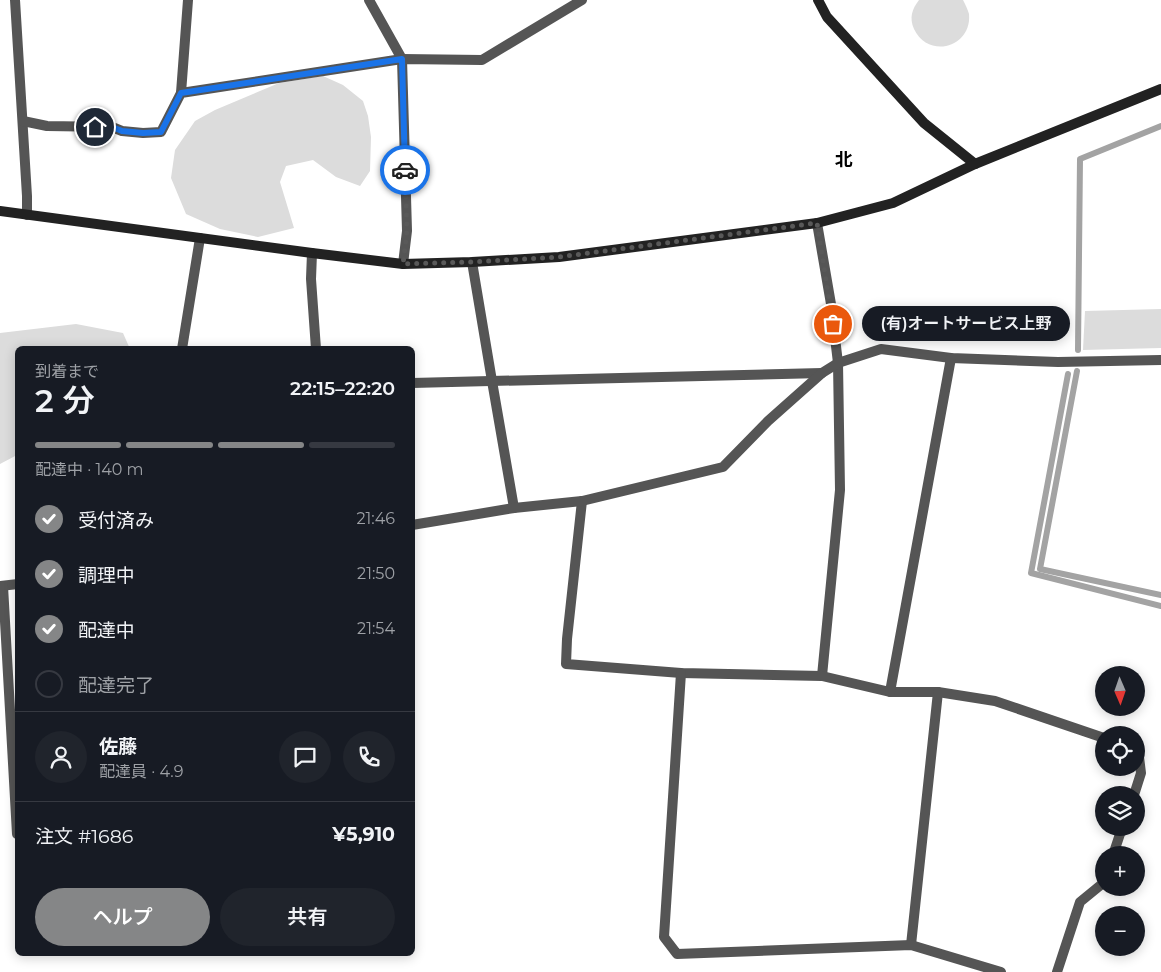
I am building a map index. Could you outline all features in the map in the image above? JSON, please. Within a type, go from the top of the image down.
[{"type":"street","points":[[15,0],[27,215]]},
{"type":"street","points":[[23,121],[46,126],[112,127],[136,133],[161,132],[181,93],[188,0]]},
{"type":"street","points":[[369,0],[402,59],[407,231],[403,264]]},
{"type":"street","points":[[181,93],[402,59],[482,60],[582,0]]},
{"type":"street","points":[[818,0],[827,17],[924,123],[975,164]]},
{"type":"street","points":[[0,211],[403,264],[559,257],[817,223],[893,203],[975,164],[1161,89]]},
{"type":"street","points":[[817,223],[838,363],[840,490],[822,676]]},
{"type":"street","points":[[182,346],[200,238]]},
{"type":"street","points":[[312,253],[311,279],[316,346]]},
{"type":"street","points":[[472,262],[514,508]]},
{"type":"street","points":[[415,524],[514,508],[582,501],[723,466],[768,421],[822,374],[838,363],[881,349],[951,358],[1058,362],[1161,360]]},
{"type":"street","points":[[890,692],[951,358]]},
{"type":"street","points":[[415,383],[822,374]]},
{"type":"street","points":[[582,501],[566,664],[681,673],[822,676],[890,692],[938,692],[995,701],[1095,735]]},
{"type":"street","points":[[15,584],[2,586],[15,816]]},
{"type":"street","points":[[681,673],[664,937],[677,954],[911,945],[1001,972]]},
{"type":"street","points":[[911,945],[938,692]]},
{"type":"street","points":[[1058,972],[1080,902],[1095,890]]},
{"type":"shaded area","points":[[919,0],[963,0],[969,14],[968,25],[964,35],[948,46],[939,47],[921,39],[914,29],[912,21],[913,10]]},
{"type":"shaded area","points":[[323,76],[343,85],[363,101],[368,116],[371,137],[370,171],[360,186],[336,177],[313,160],[286,166],[280,182],[294,228],[258,237],[220,229],[186,214],[171,178],[175,150],[195,121],[215,110],[279,83]]},
{"type":"shaded area","points":[[1161,309],[1161,348],[1083,350],[1085,311]]},
{"type":"shaded area","points":[[76,324],[123,333],[129,346],[15,346],[15,456],[0,464],[0,333]]},
{"type":"waterway","points":[[1078,350],[1080,159],[1161,126]]},
{"type":"waterway","points":[[1077,371],[1040,569],[1161,595]]},
{"type":"waterway","points":[[1068,374],[1031,573],[1161,606]]},
{"type":"way so far","points":[[405,170],[407,231],[403,264],[559,257],[817,223],[833,324]]},
{"type":"place","name":"(有)オートサービス上野","points":[[833,324]]},
{"type":"district","name":"北","points":[[844,160]]},
{"type":"route","points":[[95,127],[112,127],[122,131],[143,133],[161,132],[181,93],[402,59],[405,170]]}]
